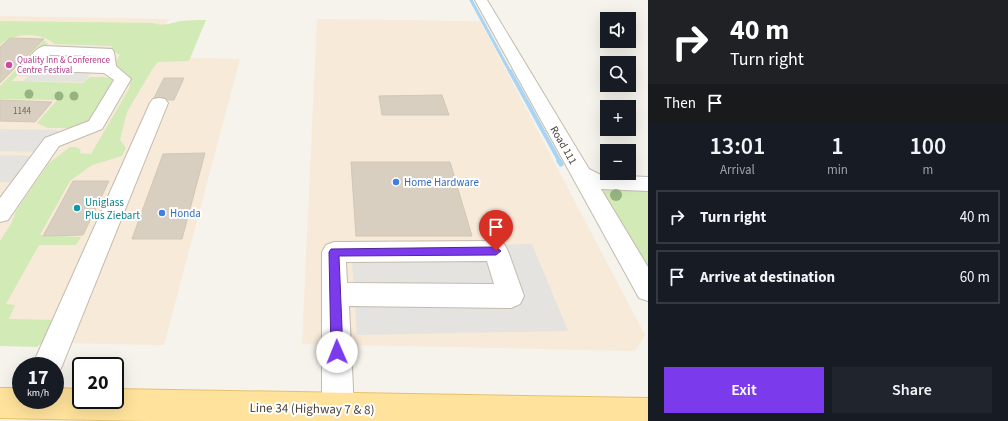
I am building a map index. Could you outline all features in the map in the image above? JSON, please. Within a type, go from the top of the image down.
[{"type":"main road","name":"Line 34 (Highway 7 & 8)","points":[[0,403],[12,403]]},
{"type":"main road","name":"Line 34 (Highway 7 & 8)","points":[[64,403],[648,414]]},
{"type":"street","name":"Road 111","points":[[481,0],[648,290]]},
{"type":"street","points":[[0,214],[52,142],[96,125],[123,79],[108,68]]},
{"type":"street","points":[[51,357],[159,103]]},
{"type":"street","points":[[581,174],[598,182],[648,184]]},
{"type":"street","points":[[336,294],[511,296],[496,251],[334,252],[338,409]]},
{"type":"shaded area","points":[[0,16],[169,19],[149,57],[240,59],[164,345],[0,342]]},
{"type":"shaded area","points":[[317,19],[480,21],[645,335],[635,351],[302,344]]},
{"type":"shaded area","points":[[52,45],[112,47],[102,61],[41,60],[39,63],[98,65],[84,82],[23,81],[28,76],[18,76],[44,48],[51,48]]},
{"type":"shaded area","points":[[0,129],[59,130],[39,152],[0,151]]},
{"type":"shaded area","points":[[0,155],[39,156],[18,183],[0,182]]},
{"type":"shaded area","points":[[532,244],[568,331],[357,335],[351,247]]},
{"type":"green space","points":[[206,20],[189,61],[158,62],[153,68],[127,112],[120,140],[126,148],[122,156],[92,165],[70,181],[40,235],[81,237],[76,245],[39,245],[6,304],[15,305],[9,319],[59,320],[52,334],[37,347],[0,346],[0,241],[11,224],[16,211],[49,163],[70,147],[77,147],[81,150],[79,153],[91,154],[130,87],[129,77],[114,64],[120,55],[112,50],[112,46],[55,44],[42,37],[27,35],[12,38],[0,45],[0,21],[153,23],[164,25],[181,21]]},
{"type":"green space","points":[[44,40],[48,44],[12,81],[83,83],[90,77],[104,77],[113,79],[117,86],[90,131],[73,128],[48,128],[37,123],[57,100],[0,99],[0,86]]},
{"type":"green space","points":[[615,186],[648,188],[648,269],[603,194],[605,189]]},
{"type":"building","name":"Quality Inn & Conference Centre Festival","points":[[10,38],[44,39],[0,83],[0,47]]},
{"type":"building","points":[[164,78],[184,78],[174,100],[153,100]]},
{"type":"building","points":[[442,95],[449,115],[382,115],[379,96]]},
{"type":"building","name":"Quality Inn & Conference Centre Festival","points":[[0,100],[52,102],[35,122],[0,121]]},
{"type":"building","points":[[205,153],[182,239],[132,239],[163,154]]},
{"type":"building","points":[[351,162],[450,162],[472,236],[356,236]]},
{"type":"building","name":"Uniglass Plus Ziebart","points":[[73,181],[109,181],[83,235],[43,236]]},
{"type":"waterway","points":[[471,0],[510,72]]},
{"type":"waterway","points":[[510,71],[560,162]]},
{"type":"place","name":"Quality Inn & Conference Centre Festival","points":[[9,65]]},
{"type":"place","name":"Home Hardware","points":[[396,182]]},
{"type":"place","name":"Uniglass Plus Ziebart","points":[[77,208]]},
{"type":"place","name":"Honda","points":[[162,213]]},
{"type":"route","points":[[337,352],[334,252],[496,251]]}]
